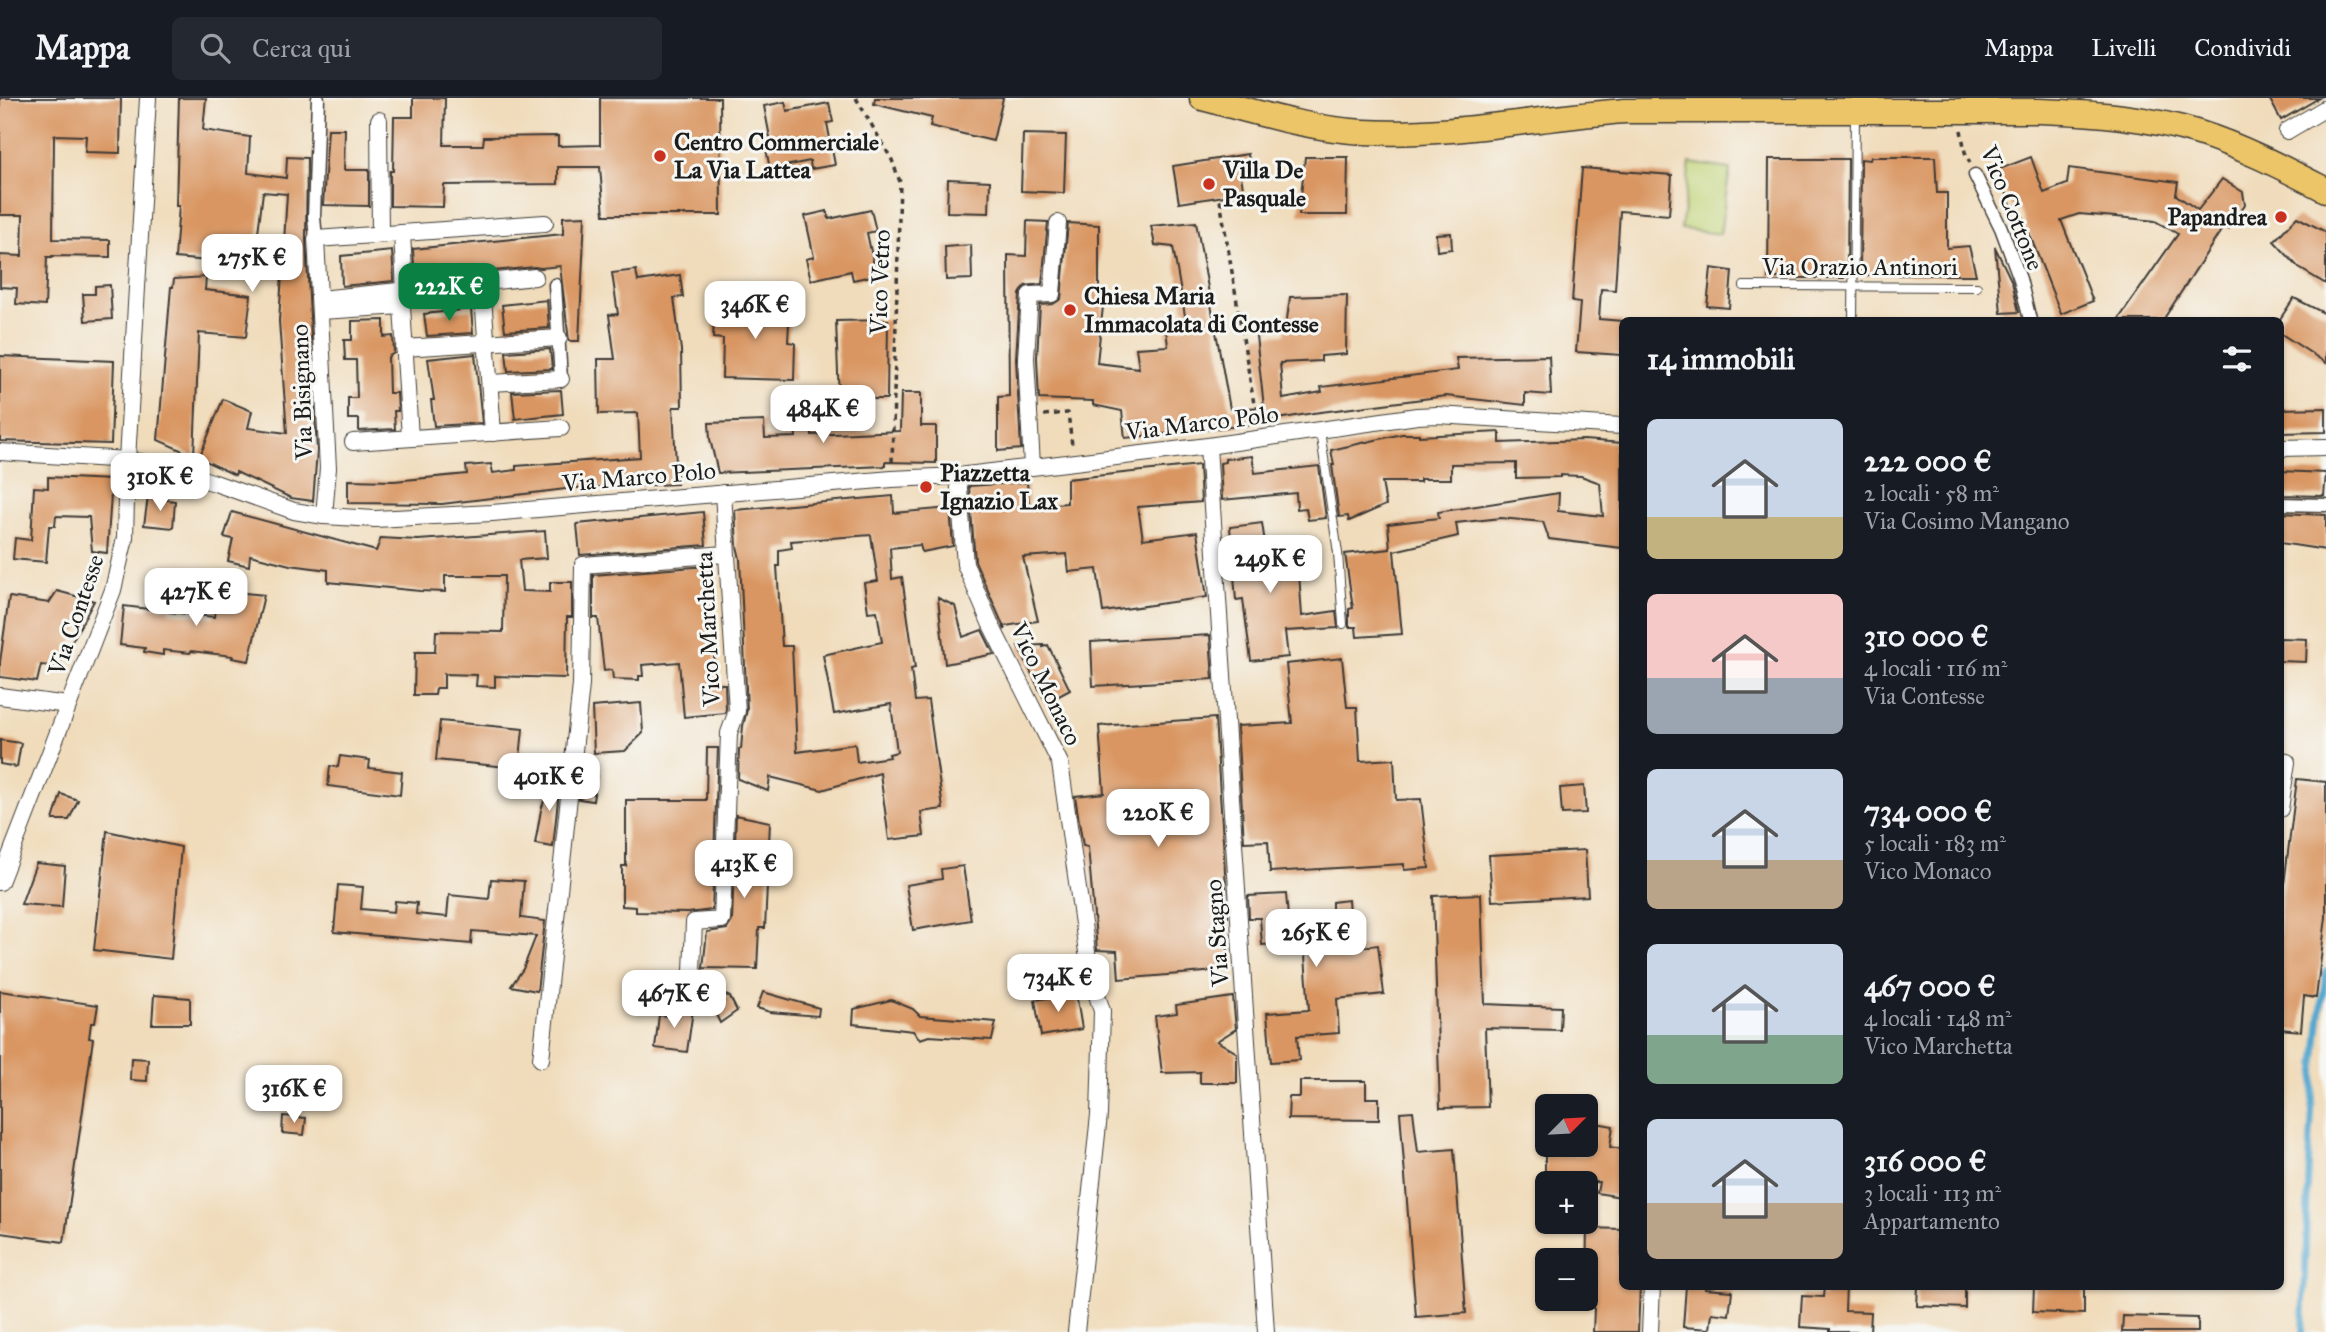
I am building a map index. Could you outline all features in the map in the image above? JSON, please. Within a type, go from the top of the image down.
[{"type":"main road","points":[[1202,98],[1307,124],[1389,133],[1625,111],[1855,110],[1921,104],[1958,111],[2012,104],[2149,121],[2176,127],[2246,151],[2326,190]]},
{"type":"street","name":"Via Contesse","points":[[0,882],[118,574],[125,538],[148,98]]},
{"type":"street","name":"Via Bisignano","points":[[318,98],[314,217],[328,468],[324,516]]},
{"type":"street","points":[[2287,131],[2326,108]]},
{"type":"street","points":[[379,120],[380,234]]},
{"type":"street","name":"Vico Cottone","points":[[1975,175],[2006,241],[2020,279],[2029,317]]},
{"type":"street","points":[[316,239],[545,223]]},
{"type":"street","points":[[1032,466],[1026,358],[1030,295],[1052,294],[1058,223]]},
{"type":"street","points":[[402,233],[404,348],[410,438]]},
{"type":"street","points":[[320,305],[403,299],[482,282],[535,277]]},
{"type":"street","points":[[482,282],[493,433]]},
{"type":"street","points":[[490,383],[561,379],[555,285]]},
{"type":"street","points":[[404,348],[559,338]]},
{"type":"street","name":"Via Marco Polo","points":[[0,452],[127,460],[169,468],[283,508],[324,516],[407,519],[723,492],[958,476],[1261,440],[1371,422],[1437,415],[1619,426]]},
{"type":"street","points":[[353,442],[561,428]]},
{"type":"street","name":"Via Stagno","points":[[1209,446],[1266,1332]]},
{"type":"street","points":[[2284,448],[2326,447]]},
{"type":"street","name":"Vico Monaco","points":[[958,476],[965,565],[991,625],[1060,763],[1090,973],[1102,1011],[1099,1115],[1076,1332]]},
{"type":"street","name":"Vico Marchetta","points":[[703,983],[692,971],[694,922],[722,920],[729,733],[737,711],[723,492]]},
{"type":"street","points":[[2284,504],[2326,505]]},
{"type":"street","points":[[541,1059],[581,685],[583,565],[726,554]]},
{"type":"street","points":[[0,696],[68,705]]},
{"type":"street","points":[[2284,762],[2287,762],[2284,782]]},
{"type":"street","points":[[1650,1332],[1653,1290]]},
{"type":"lane","points":[[1853,317],[1855,110]]},
{"type":"lane","name":"Via Orazio Antinori","points":[[1744,286],[1977,287]]},
{"type":"lane","points":[[1320,431],[1338,552],[1343,624]]},
{"type":"path","name":"Vico Vetro","points":[[856,98],[883,142],[898,171],[900,182],[892,479]]},
{"type":"path","name":"Vico Cottone","points":[[1958,111],[1965,152],[1975,175]]},
{"type":"path","points":[[1220,200],[1261,440]]},
{"type":"path","points":[[1028,416],[1068,413],[1071,443]]},
{"type":"green space","points":[[1690,163],[1730,169],[1720,234],[1681,229]]},
{"type":"building","points":[[0,98],[121,98],[120,153],[85,152],[86,136],[54,135],[53,239],[110,240],[110,257],[47,257],[45,306],[16,304],[17,288],[0,287],[0,255],[22,256],[23,215],[0,215]]},
{"type":"building","points":[[179,98],[206,98],[203,130],[250,137],[248,173],[286,178],[287,157],[307,158],[306,240],[317,451],[313,501],[291,498],[199,458],[223,399],[252,411],[248,428],[287,433],[279,321],[287,194],[263,192],[254,265],[175,258],[179,206],[176,206]]},
{"type":"building","points":[[413,98],[445,98],[444,145],[483,145],[484,137],[558,136],[558,146],[600,145],[600,98],[720,98],[721,215],[604,215],[600,167],[558,167],[558,184],[444,185],[443,207],[390,206],[394,117],[413,117]]},
{"type":"building","points":[[875,98],[1003,98],[993,141],[930,126],[932,118],[874,104]]},
{"type":"building","points":[[2269,98],[2319,98],[2281,120]]},
{"type":"building","points":[[785,102],[787,111],[829,103],[833,122],[827,123],[835,165],[811,169],[810,161],[770,169],[766,149],[772,148],[764,106]]},
{"type":"building","points":[[328,129],[345,129],[344,170],[369,170],[369,206],[323,205]]},
{"type":"building","points":[[1023,134],[1066,135],[1064,193],[1021,191]]},
{"type":"building","name":"Villa De Pasquale","points":[[1248,154],[1251,174],[1241,176],[1244,193],[1179,203],[1173,166]]},
{"type":"building","points":[[1305,157],[1348,157],[1347,215],[1299,215]]},
{"type":"building","points":[[1871,157],[1935,157],[1937,193],[1947,193],[1947,248],[1969,246],[1976,275],[1860,275],[1861,159],[1870,160]]},
{"type":"building","points":[[2031,157],[2044,193],[2067,184],[2069,168],[2178,182],[2176,195],[2198,210],[2222,179],[2243,192],[2245,205],[2229,229],[2224,226],[2165,317],[2120,317],[2178,234],[2155,221],[2079,214],[2061,220],[2093,301],[2061,314],[2018,205],[2012,207],[1997,170]]},
{"type":"building","points":[[1769,159],[1848,159],[1847,275],[1844,275],[1844,278],[1768,278]]},
{"type":"building","points":[[1582,168],[1672,175],[1669,215],[1620,211],[1615,290],[1601,289],[1599,319],[1619,321],[1619,355],[1576,352],[1580,303],[1572,302]]},
{"type":"building","points":[[948,179],[990,181],[989,213],[947,212]]},
{"type":"building","points":[[871,210],[876,231],[867,233],[876,275],[853,280],[851,271],[811,280],[806,259],[814,257],[805,216],[827,211],[829,219]]},
{"type":"building","points":[[585,216],[579,341],[569,341],[560,266],[415,279],[413,249],[563,234],[563,217]]},
{"type":"building","points":[[2297,217],[2326,232],[2326,284],[2299,268],[2274,241]]},
{"type":"building","points":[[1027,221],[1048,222],[1042,284],[1025,286],[1020,294],[1016,359],[1021,449],[998,451],[998,397],[1009,396],[1008,255],[1026,256]]},
{"type":"building","points":[[1196,222],[1230,409],[1264,407],[1256,336],[1285,334],[1290,297],[1347,295],[1346,354],[1321,356],[1321,361],[1280,363],[1283,399],[1322,392],[1321,387],[1458,370],[1456,358],[1549,356],[1551,395],[1525,393],[1525,405],[1446,396],[1313,413],[1250,425],[1125,438],[1122,411],[1093,405],[1093,401],[1039,399],[1037,358],[1040,305],[1053,304],[1061,299],[1068,223],[1099,225],[1099,304],[1103,306],[1097,363],[1139,368],[1136,348],[1168,346],[1166,329],[1187,327],[1173,247],[1155,245],[1151,226]]},
{"type":"building","points":[[1451,233],[1452,249],[1437,251],[1436,234]]},
{"type":"building","points":[[971,245],[972,279],[946,280],[945,247]]},
{"type":"building","points":[[1995,247],[2012,282],[2019,312],[2001,313]]},
{"type":"building","points":[[392,251],[394,281],[342,286],[341,256]]},
{"type":"building","points":[[1711,268],[1732,271],[1729,308],[1707,306]]},
{"type":"building","points":[[636,270],[638,281],[680,275],[683,297],[674,298],[681,350],[682,407],[673,407],[677,484],[574,488],[442,504],[348,503],[348,480],[394,481],[467,474],[466,466],[491,464],[493,473],[516,470],[516,466],[640,457],[638,413],[599,414],[598,359],[615,359],[609,315],[618,314],[612,273]]},
{"type":"building","points":[[206,277],[205,290],[251,295],[246,337],[199,333],[194,456],[158,440],[171,287],[174,279]]},
{"type":"building","points":[[110,285],[112,319],[85,321],[83,294],[95,294],[95,286]]},
{"type":"building","points":[[2294,298],[2326,314],[2326,363],[2284,336],[2284,317],[2281,317]]},
{"type":"building","points":[[547,300],[549,328],[505,331],[502,305]]},
{"type":"building","points":[[715,302],[790,304],[788,342],[795,343],[794,380],[722,378],[723,339],[713,338]]},
{"type":"building","points":[[471,309],[473,333],[427,336],[424,314]]},
{"type":"building","points":[[384,320],[384,337],[393,336],[394,353],[388,357],[389,393],[397,393],[395,429],[359,431],[359,419],[348,419],[348,398],[357,398],[356,360],[345,360],[344,340],[352,340],[352,321]]},
{"type":"building","points":[[888,320],[887,399],[839,399],[836,321]]},
{"type":"building","points":[[550,349],[552,369],[508,371],[506,352]]},
{"type":"building","points":[[475,354],[482,423],[434,426],[431,400],[434,400],[428,359]]},
{"type":"building","points":[[0,356],[114,361],[111,444],[0,441]]},
{"type":"building","points":[[561,390],[563,414],[515,419],[512,392]]},
{"type":"building","points":[[901,393],[921,393],[921,426],[936,426],[936,463],[885,462],[885,466],[718,473],[709,423],[764,421],[765,438],[796,437],[795,427],[812,427],[812,435],[900,431]]},
{"type":"building","points":[[2326,408],[2326,432],[2284,433],[2284,409]]},
{"type":"building","points":[[1500,432],[1500,443],[1584,440],[1619,443],[1619,548],[1549,539],[1543,522],[1501,518],[1456,523],[1458,536],[1394,551],[1402,634],[1357,637],[1356,627],[1349,627],[1349,609],[1353,608],[1345,554],[1390,549],[1388,524],[1439,518],[1438,512],[1559,493],[1558,511],[1603,516],[1600,483],[1581,476],[1516,478],[1516,463],[1451,464],[1451,479],[1382,482],[1386,505],[1349,521],[1348,516],[1339,517],[1331,450],[1402,434],[1419,436]]},
{"type":"building","points":[[1252,456],[1255,473],[1319,466],[1326,518],[1308,520],[1306,508],[1297,509],[1296,493],[1222,500],[1220,463],[1225,462],[1225,459]]},
{"type":"building","points":[[1199,465],[1201,502],[1138,507],[1143,539],[1197,532],[1207,597],[1103,612],[1097,569],[1069,572],[1067,554],[1023,557],[1038,621],[1005,626],[1005,630],[975,561],[969,486],[1027,482],[1029,506],[1067,503],[1067,479]]},
{"type":"building","points":[[2284,471],[2326,473],[2324,496],[2284,495]]},
{"type":"building","points":[[48,477],[112,480],[107,553],[92,551],[89,517],[56,516],[55,526],[49,526],[46,562],[13,559],[15,538],[31,540],[34,487],[48,488]]},
{"type":"building","points":[[893,496],[894,513],[950,508],[953,546],[922,552],[920,545],[890,548],[892,579],[902,577],[915,668],[911,669],[915,701],[928,700],[943,809],[921,812],[924,836],[889,840],[880,773],[822,790],[770,777],[768,791],[738,779],[739,749],[747,710],[735,510]],"holes":[[[871,535],[878,581],[864,583],[868,612],[877,611],[882,642],[823,655],[834,714],[891,704],[897,752],[889,754],[890,757],[857,762],[855,744],[797,752],[792,646],[782,646],[777,566],[779,550],[792,548],[791,541]]]},
{"type":"building","points":[[148,497],[175,501],[173,528],[144,525]]},
{"type":"building","points":[[232,512],[376,551],[381,538],[418,540],[545,531],[547,558],[519,560],[522,591],[550,592],[550,582],[572,582],[572,617],[567,617],[566,678],[495,676],[495,687],[476,686],[477,675],[444,674],[444,688],[436,688],[435,695],[414,695],[415,652],[435,652],[436,631],[503,632],[504,576],[445,576],[445,592],[328,582],[328,570],[290,565],[250,555],[249,566],[228,561],[233,539],[224,537]]},
{"type":"building","points":[[703,512],[706,545],[580,555],[577,524]]},
{"type":"building","points":[[2284,513],[2326,515],[2326,550],[2284,544]]},
{"type":"building","points":[[1262,523],[1267,557],[1252,563],[1298,559],[1302,616],[1336,611],[1338,628],[1285,631],[1288,657],[1251,661],[1243,599],[1236,600],[1230,527]]},
{"type":"building","points":[[708,566],[716,684],[725,684],[726,709],[725,713],[684,717],[679,662],[642,665],[643,676],[639,676],[639,680],[613,679],[612,670],[604,671],[598,618],[593,618],[593,575]]},
{"type":"building","points":[[217,590],[264,595],[249,661],[232,658],[233,656],[191,651],[163,650],[163,655],[144,652],[145,648],[120,645],[124,606],[170,608],[169,612],[214,617]]},
{"type":"building","points":[[57,591],[94,601],[58,667],[41,665],[37,682],[0,677],[9,597],[49,603]]},
{"type":"building","points":[[938,598],[955,606],[963,637],[982,630],[994,654],[945,664]]},
{"type":"building","points":[[1210,635],[1213,679],[1093,686],[1091,642]]},
{"type":"building","points":[[2284,638],[2307,639],[2306,662],[2284,661]]},
{"type":"building","points":[[1048,645],[1070,690],[1046,703],[1018,646]]},
{"type":"building","points":[[1342,658],[1347,707],[1357,707],[1360,761],[1394,759],[1396,800],[1421,799],[1429,868],[1404,870],[1404,864],[1270,872],[1268,841],[1244,842],[1237,726],[1292,723],[1286,664]]},
{"type":"building","points":[[641,703],[643,733],[625,751],[594,753],[592,707]]},
{"type":"building","points":[[1215,718],[1229,970],[1119,979],[1117,951],[1097,950],[1088,847],[1083,846],[1075,796],[1104,793],[1099,726]]},
{"type":"building","points":[[440,721],[523,729],[519,768],[436,760]]},
{"type":"building","points":[[0,740],[21,743],[17,767],[0,764]]},
{"type":"building","points":[[707,748],[718,748],[712,910],[688,913],[636,912],[636,907],[622,906],[622,866],[626,866],[626,800],[706,800]]},
{"type":"building","points":[[340,756],[370,760],[369,768],[402,772],[400,795],[328,786],[330,766],[338,767]]},
{"type":"building","points":[[555,769],[561,771],[553,847],[535,844],[541,810]]},
{"type":"building","points":[[582,771],[597,773],[593,801],[579,799]]},
{"type":"building","points":[[2297,779],[2326,782],[2326,917],[2316,998],[2304,996],[2301,1031],[2284,1029],[2284,885]]},
{"type":"building","points":[[1584,786],[1586,813],[1562,814],[1560,788]]},
{"type":"building","points":[[61,794],[78,800],[69,820],[53,820]]},
{"type":"building","points":[[736,815],[770,822],[765,928],[759,928],[757,969],[703,968],[707,932],[727,929],[732,921]]},
{"type":"building","points":[[107,831],[181,847],[171,959],[94,950]]},
{"type":"building","points":[[1585,850],[1588,896],[1492,901],[1489,855]]},
{"type":"building","points":[[36,863],[65,866],[62,907],[21,904]]},
{"type":"building","points":[[963,866],[971,920],[913,930],[906,885],[942,879],[941,869]]},
{"type":"building","points":[[491,879],[524,881],[521,918],[545,921],[537,991],[511,986],[523,969],[536,936],[472,931],[471,944],[334,932],[338,885],[363,887],[361,909],[394,912],[395,901],[417,903],[416,914],[447,917],[449,895],[489,899]]},
{"type":"building","points":[[1286,894],[1288,917],[1332,913],[1332,902],[1348,900],[1352,948],[1378,945],[1384,994],[1337,999],[1339,1033],[1297,1036],[1299,1060],[1271,1062],[1267,1013],[1309,1010],[1304,942],[1262,945],[1260,918],[1249,918],[1248,896]]},
{"type":"building","points":[[1481,894],[1485,1004],[1561,1007],[1560,1030],[1485,1028],[1488,1107],[1440,1108],[1433,896]]},
{"type":"building","points":[[715,990],[730,997],[737,1011],[720,1023],[710,1002]]},
{"type":"building","points":[[0,991],[98,1005],[95,1023],[91,1023],[89,1038],[93,1039],[64,1242],[0,1233]]},
{"type":"building","points":[[763,992],[819,1008],[818,1016],[770,1012],[757,1008]]},
{"type":"building","points":[[1076,993],[1082,1029],[1041,1036],[1035,1000]]},
{"type":"building","points":[[154,995],[190,998],[190,1024],[152,1024]]},
{"type":"building","points":[[1233,997],[1236,1029],[1217,1041],[1237,1053],[1237,1083],[1200,1083],[1200,1072],[1162,1073],[1155,1016],[1177,1013],[1176,1005]]},
{"type":"building","points":[[891,1000],[913,1009],[920,1016],[996,1022],[992,1040],[929,1036],[920,1039],[913,1031],[853,1024],[854,1009]]},
{"type":"building","points":[[669,1007],[693,1010],[687,1052],[655,1048],[659,1015],[667,1016]]},
{"type":"building","points":[[131,1058],[148,1059],[147,1081],[130,1080]]},
{"type":"building","points":[[1300,1081],[1366,1081],[1366,1098],[1379,1098],[1379,1120],[1288,1119],[1289,1097],[1300,1097]]},
{"type":"building","points":[[1413,1111],[1418,1152],[1454,1149],[1466,1313],[1416,1317],[1400,1112]]},
{"type":"building","points":[[283,1116],[306,1118],[304,1135],[282,1133]]},
{"type":"building","points":[[1598,1123],[1613,1126],[1610,1147],[1619,1148],[1619,1197],[1598,1193],[1598,1171],[1545,1171],[1545,1157],[1598,1157]]},
{"type":"building","points":[[1598,1228],[1619,1229],[1619,1290],[1640,1290],[1638,1332],[1593,1332],[1594,1311],[1598,1311],[1598,1248],[1587,1248],[1587,1234],[1598,1234]]},
{"type":"building","points":[[1686,1290],[1732,1291],[1729,1315],[1712,1313],[1710,1329],[1683,1327]]},
{"type":"building","points":[[1825,1290],[1846,1290],[1845,1311],[1871,1312],[1870,1332],[1830,1332],[1830,1329],[1800,1327],[1802,1296],[1824,1297]]},
{"type":"building","points":[[1918,1290],[1965,1290],[1965,1308],[1917,1306]]},
{"type":"building","points":[[2034,1290],[2084,1290],[2084,1314],[2033,1312]]},
{"type":"building","points":[[2123,1316],[2198,1318],[2198,1332],[2122,1332]]},
{"type":"waterway","points":[[2303,1332],[2312,1106],[2326,971]]},
{"type":"place","name":"Centro Commerciale La Via Lattea","points":[[660,156]]},
{"type":"place","name":"Villa De Pasquale","points":[[1209,184]]},
{"type":"place","name":"Papandrea","points":[[2281,217]]},
{"type":"place","name":"Chiesa Maria Immacolata di Contesse","points":[[1070,310]]},
{"type":"place","name":"Piazzetta Ignazio Lax","points":[[926,487]]}]
